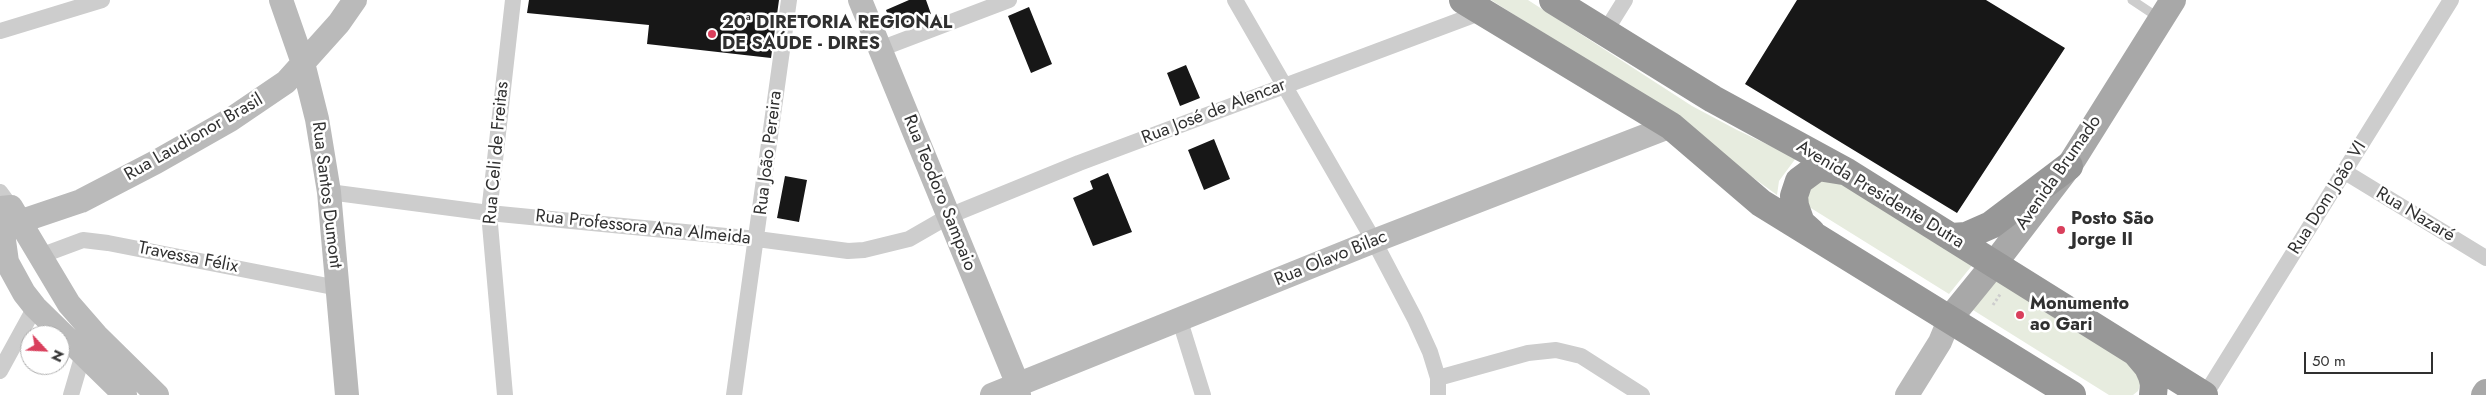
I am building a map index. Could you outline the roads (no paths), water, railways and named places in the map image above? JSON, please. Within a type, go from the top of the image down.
[{"type":"highway","name":"Avenida Presidente Dutra","points":[[1553,0],[1713,99],[1846,172],[2204,395]]},
{"type":"highway","points":[[1472,6],[1671,126],[1761,203],[1811,232]]},
{"type":"highway","points":[[1951,237],[1966,236],[1991,225],[2069,166]]},
{"type":"highway","points":[[1846,172],[1818,167],[1804,175],[1799,181],[1794,196],[1795,206],[1801,223],[1945,330],[2072,395]]},
{"type":"highway","points":[[2135,352],[2148,367],[2152,376],[2154,384],[2153,395]]},
{"type":"main road","name":"Avenida Brumado","points":[[1945,330],[2069,166],[2167,10]]},
{"type":"street","points":[[0,31],[102,0]]},
{"type":"street","name":"Rua Santos Dumont","points":[[281,0],[303,63],[317,119],[330,192],[347,395]]},
{"type":"street","name":"Rua Laudionor Brasil","points":[[5,208],[81,201],[156,162],[230,120],[286,82],[339,23],[355,0]]},
{"type":"street","points":[[339,23],[368,0]]},
{"type":"street","name":"Rua Celi de Freitas","points":[[505,395],[488,213],[513,0]]},
{"type":"street","name":"Rua João Pereira","points":[[734,395],[789,0]]},
{"type":"street","name":"Rua Teodoro Sampaio","points":[[860,0],[1018,390]]},
{"type":"street","points":[[880,49],[1009,0]]},
{"type":"street","points":[[1235,0],[1374,241],[1415,319],[1430,352],[1438,378],[1438,395]]},
{"type":"street","points":[[1605,32],[1624,0]]},
{"type":"street","name":"Rua Dom João VI","points":[[2204,395],[2451,0]]},
{"type":"street","name":"Rua José de Alencar","points":[[949,216],[1079,163],[1283,86],[1472,6]]},
{"type":"street","name":"Rua Olavo Bilac","points":[[992,395],[1018,390],[1374,241],[1671,126]]},
{"type":"street","name":"Rua Nazaré","points":[[2345,172],[2486,258]]},
{"type":"street","name":"Rua Professora Ana Almeida","points":[[330,192],[488,213],[757,239],[848,251],[864,250],[909,239],[949,216]]},
{"type":"street","points":[[5,208],[40,256],[69,304],[96,335],[157,395]]},
{"type":"street","points":[[5,208],[7,262],[14,277],[35,307],[125,395]]},
{"type":"street","name":"Travessa Félix","points":[[40,256],[83,240],[108,243],[338,288]]},
{"type":"street","points":[[0,370],[35,307]]},
{"type":"street","points":[[1180,321],[1203,395]]},
{"type":"street","points":[[1907,395],[1945,330]]},
{"type":"street","points":[[1438,378],[1528,353],[1556,350],[1581,356],[1642,395]]},
{"type":"street","points":[[71,395],[83,354]]},
{"type":"lane","points":[[2132,0],[2167,10]]},
{"type":"place","name":"20ª DIRETORIA REGIONAL DE SAÚDE - DIRES","points":[[712,34]]},
{"type":"place","name":"Posto São Jorge II","points":[[2061,230]]},
{"type":"place","name":"Monumento ao Gari","points":[[2020,315]]}]
